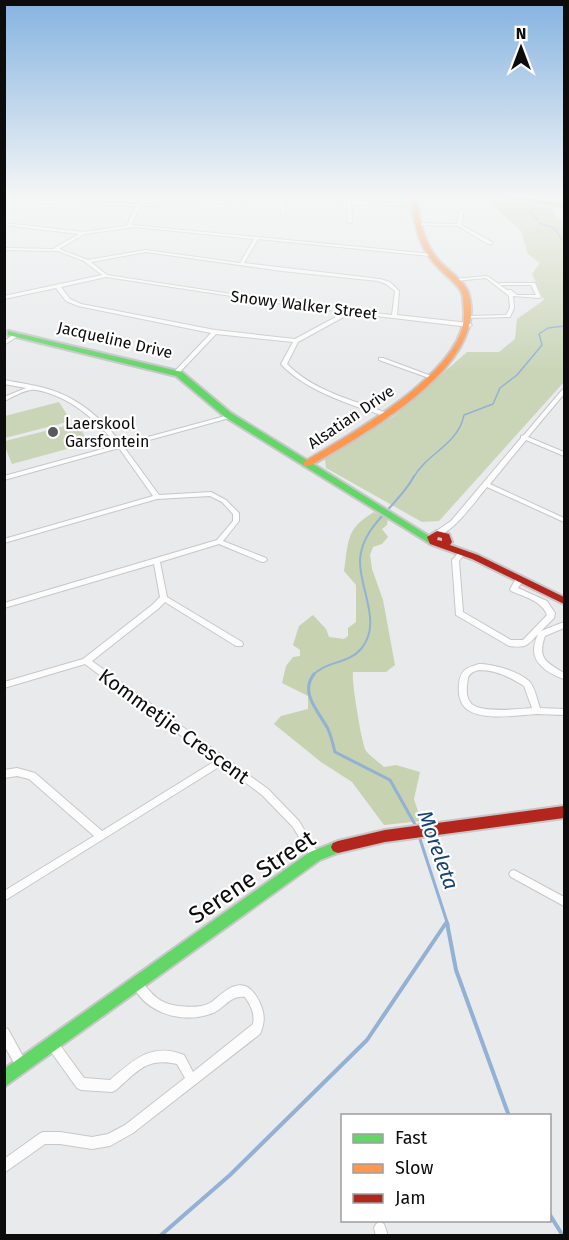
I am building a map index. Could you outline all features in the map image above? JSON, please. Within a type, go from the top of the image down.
[{"type":"street","points":[[71,255],[88,261],[106,276]]},
{"type":"street","points":[[88,261],[120,255]]},
{"type":"street","points":[[179,255],[385,282],[398,292],[394,316]]},
{"type":"street","points":[[241,264],[247,255]]},
{"type":"street","points":[[430,255],[455,280],[468,299],[469,321]]},
{"type":"street","points":[[4,298],[106,276]]},
{"type":"street","name":"Snowy Walker Street","points":[[106,276],[350,312],[469,321],[511,314],[511,296],[488,278]]},
{"type":"street","points":[[455,280],[488,278],[501,284],[516,296],[539,297],[533,284],[501,284]]},
{"type":"street","points":[[58,287],[66,298],[74,303],[215,332],[296,341]]},
{"type":"street","points":[[350,312],[296,341],[285,360],[286,367],[324,390],[388,415]]},
{"type":"street","name":"Alsatian Drive","points":[[307,464],[388,415],[450,362],[469,321]]},
{"type":"street","points":[[177,371],[215,332]]},
{"type":"street","points":[[4,344],[12,334]]},
{"type":"street","name":"Jacqueline Drive","points":[[12,334],[177,371],[207,392],[231,416],[376,506],[564,602]]},
{"type":"street","points":[[381,359],[431,377]]},
{"type":"street","points":[[4,382],[62,396],[98,420],[121,447],[157,497]]},
{"type":"street","points":[[4,399],[30,388]]},
{"type":"street","points":[[440,538],[523,437],[561,399],[564,391]]},
{"type":"street","points":[[4,478],[231,416]]},
{"type":"street","points":[[523,437],[564,454]]},
{"type":"street","points":[[485,484],[564,520]]},
{"type":"street","points":[[4,541],[157,497],[207,493],[224,501],[237,517],[219,542],[4,606]]},
{"type":"street","points":[[440,538],[453,523]]},
{"type":"street","name":"Jacqueline Drive","points":[[440,538],[462,552],[475,557]]},
{"type":"street","points":[[219,542],[264,561]]},
{"type":"street","points":[[462,552],[455,560],[459,613],[513,644],[525,643],[551,613],[544,603],[514,589],[520,579]]},
{"type":"street","points":[[157,562],[164,598],[239,644]]},
{"type":"street","points":[[86,662],[164,598]]},
{"type":"street","points":[[564,625],[542,634],[536,652],[537,658],[543,664],[564,676]]},
{"type":"street","name":"Kommetjie Crescent","points":[[4,685],[86,662],[281,806],[296,824],[315,856]]},
{"type":"street","points":[[537,711],[529,687],[524,682],[491,668],[472,669],[465,674],[462,683],[465,701],[472,709],[491,712],[564,712]]},
{"type":"street","points":[[4,897],[222,761]]},
{"type":"street","points":[[4,774],[17,772],[32,776],[101,836]]},
{"type":"street","name":"Serene Street","points":[[4,1079],[315,856],[341,846],[385,836],[564,812]]},
{"type":"street","points":[[514,873],[564,902]]},
{"type":"street","points":[[4,1167],[43,1138],[52,1137],[92,1143],[110,1140],[129,1129],[256,1030],[259,1025],[257,1005],[248,992],[232,991],[213,1008],[201,1012],[172,1010],[156,1005],[137,984]]},
{"type":"street","points":[[4,1033],[23,1066]]},
{"type":"street","points":[[53,1045],[81,1084],[112,1086],[148,1057],[156,1054],[180,1059],[192,1080]]},
{"type":"green space","points":[[529,255],[564,255],[564,382],[439,521],[422,522],[326,468],[325,459],[394,416],[467,352],[499,352],[515,339],[517,319],[544,300],[532,274],[540,263]]},
{"type":"green space","points":[[59,402],[71,421],[5,438],[5,416]]},
{"type":"green space","points":[[77,423],[89,443],[12,464],[5,441]]},
{"type":"green space","points":[[374,512],[388,519],[387,525],[382,529],[388,537],[382,544],[373,547],[370,555],[372,569],[383,600],[395,665],[386,672],[353,672],[360,726],[366,751],[384,767],[396,765],[420,772],[414,799],[421,821],[384,825],[352,782],[321,762],[274,724],[281,716],[308,709],[308,696],[282,683],[286,666],[293,657],[300,656],[300,650],[293,645],[299,626],[313,615],[326,629],[329,637],[344,639],[348,636],[348,628],[356,622],[356,585],[344,571],[347,552],[353,530]]},
{"type":"waterway","name":"Moreleta","points":[[413,478],[419,469],[449,442],[461,425],[464,415],[493,404],[500,388],[517,375],[542,345],[539,334],[548,328],[564,326]]},
{"type":"waterway","name":"Moreleta","points":[[314,674],[324,667],[356,654],[367,639],[370,617],[361,571],[362,547],[374,526],[400,497],[414,476]]},
{"type":"waterway","name":"Moreleta","points":[[314,674],[310,681],[309,695],[328,729],[335,752],[390,780],[417,828]]},
{"type":"waterway","name":"Moreleta","points":[[419,836],[448,925]]},
{"type":"waterway","points":[[160,1236],[230,1175],[367,1040],[446,923]]},
{"type":"waterway","name":"Moreleta","points":[[447,923],[456,970],[508,1114]]},
{"type":"waterway","name":"Moreleta","points":[[551,1217],[563,1236]]},
{"type":"traffic: fast","points":[[11,333],[179,374],[228,415],[432,541]]},
{"type":"traffic: fast","points":[[4,1079],[315,856],[338,847]]},
{"type":"traffic: slow","points":[[307,464],[384,416],[413,394],[439,371],[459,346],[469,320],[466,295],[459,283],[431,255]]},
{"type":"traffic: jam","points":[[437,534],[446,536],[447,542],[441,545],[433,542],[432,537],[437,534]]},
{"type":"traffic: jam","points":[[441,545],[475,557],[564,601]]},
{"type":"traffic: jam","points":[[338,847],[385,836],[564,812]]},
{"type":"place","name":"Laerskool Garsfontein","points":[[53,432]]}]
